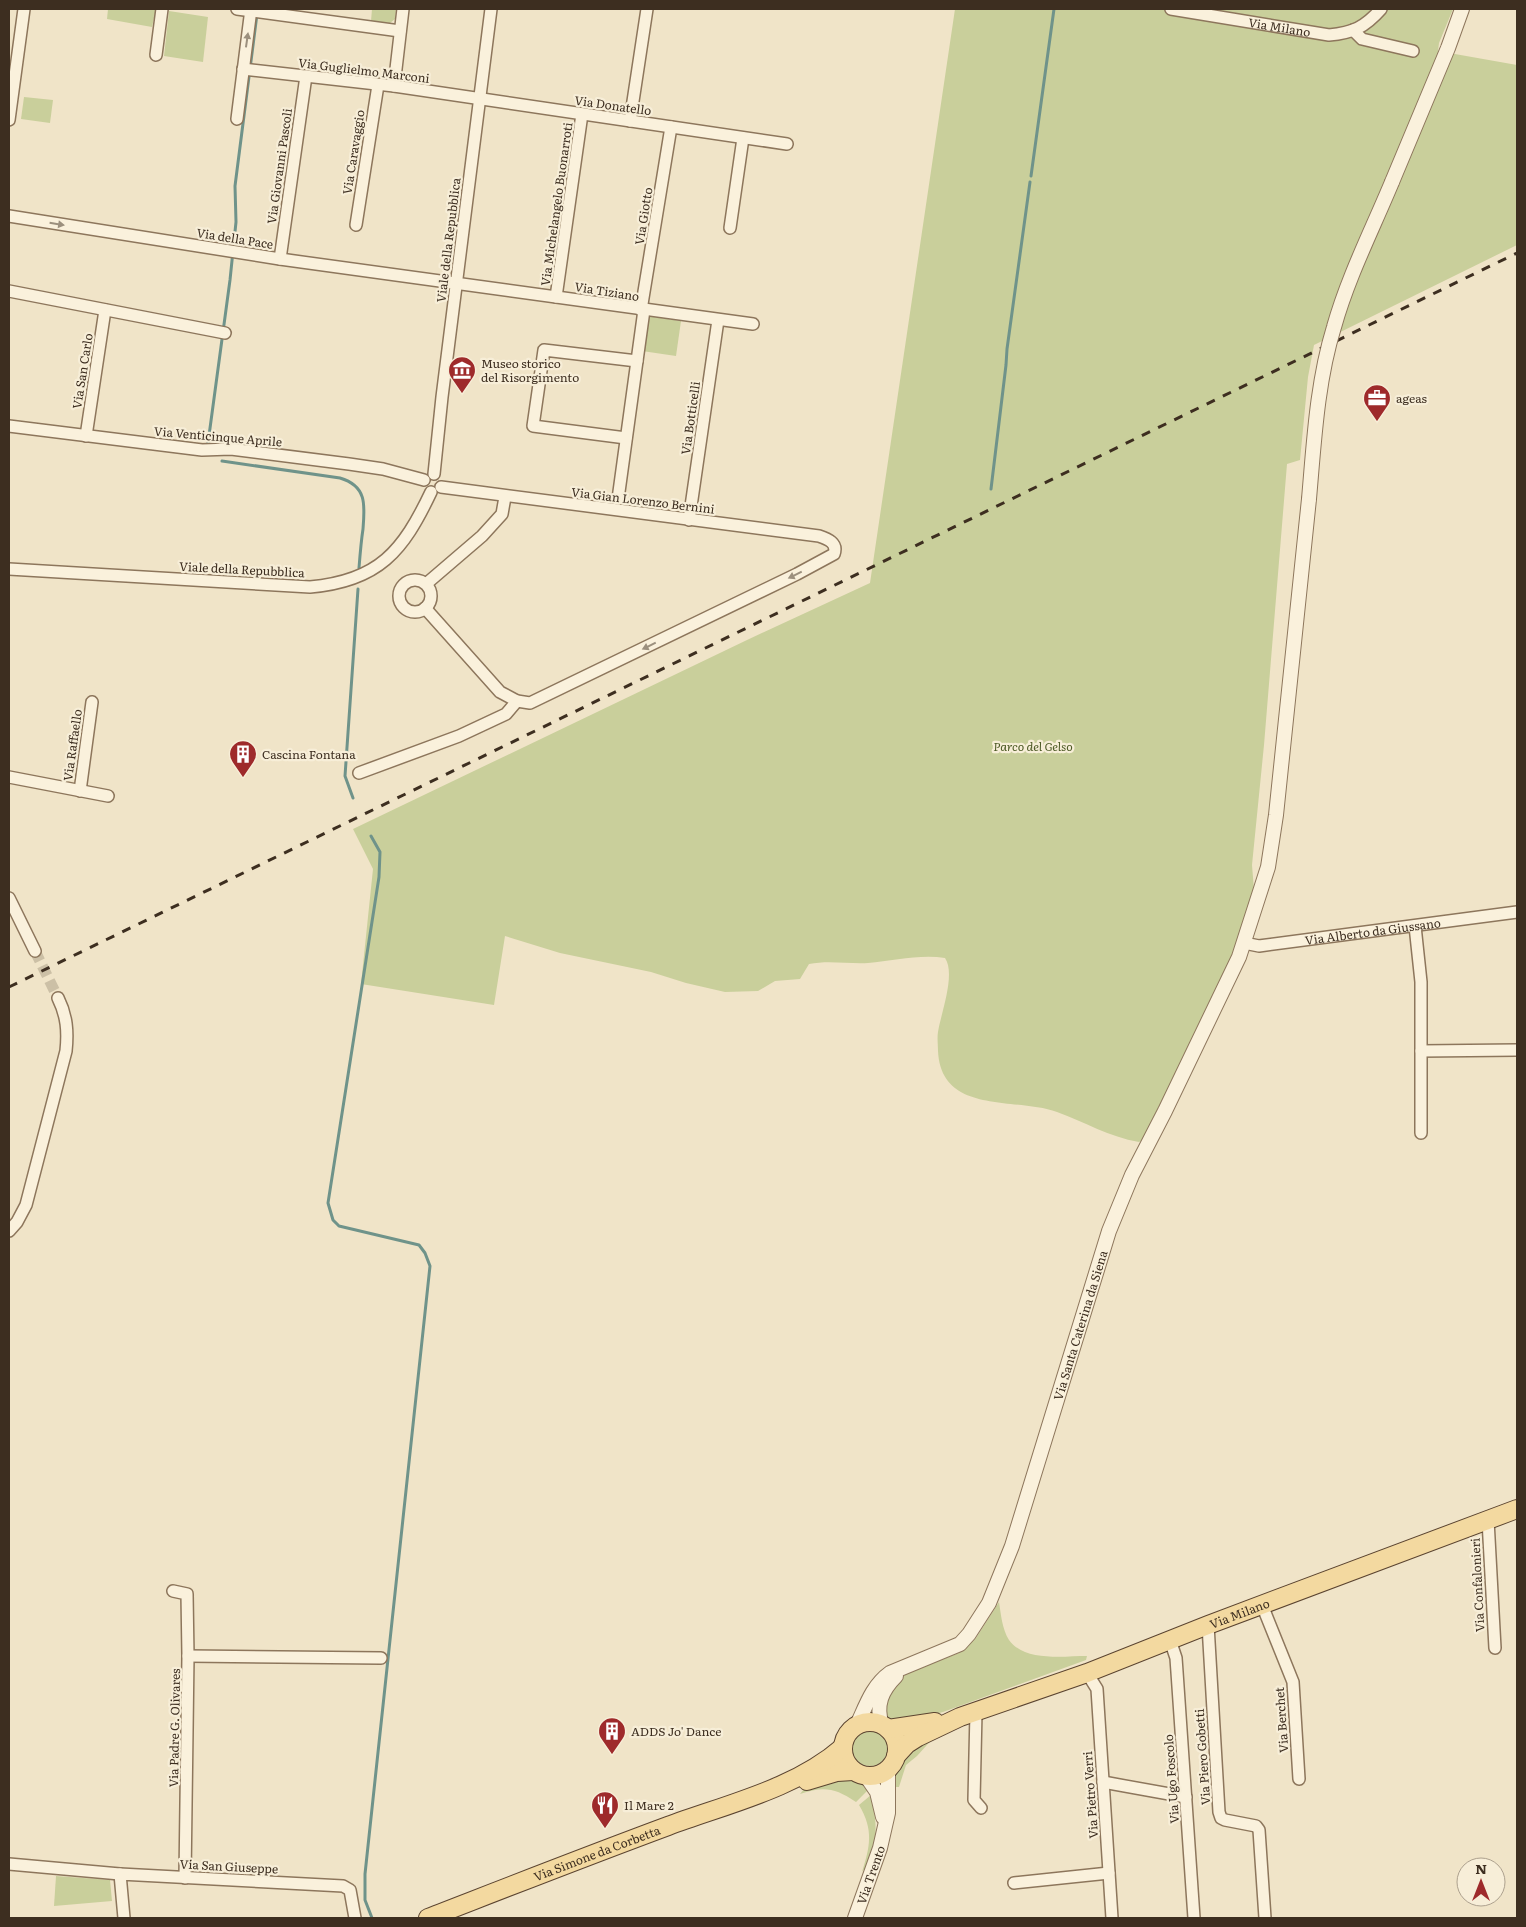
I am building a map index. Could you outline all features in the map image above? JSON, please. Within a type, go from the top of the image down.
[{"type":"main road","name":"Via Milano","points":[[968,1714],[1088,1673],[1208,1625],[1517,1509]]},
{"type":"main road","points":[[968,1714],[918,1736],[907,1744],[880,1774],[859,1773],[844,1760],[842,1747],[846,1736],[856,1725],[871,1722],[885,1727],[968,1714]]},
{"type":"main road","points":[[885,1727],[896,1740],[892,1762]]},
{"type":"main road","name":"Via Simone da Corbetta","points":[[428,1918],[653,1831],[768,1790],[812,1770],[827,1761],[842,1747]]},
{"type":"main road","name":"Via Simone da Corbetta","points":[[768,1790],[837,1772],[859,1773]]},
{"type":"street","points":[[9,120],[24,9]]},
{"type":"street","points":[[156,55],[162,9]]},
{"type":"street","points":[[237,9],[400,31]]},
{"type":"street","points":[[394,86],[403,9]]},
{"type":"street","name":"Viale della Repubblica","points":[[429,477],[457,283],[491,9]]},
{"type":"street","points":[[630,121],[647,9]]},
{"type":"street","name":"Via Milano","points":[[1171,9],[1329,35],[1346,33],[1353,30],[1373,18],[1381,9]]},
{"type":"street","points":[[1244,943],[1271,851],[1320,391],[1333,328],[1345,294],[1448,48],[1462,9]]},
{"type":"street","points":[[237,119],[248,69],[254,11]]},
{"type":"street","points":[[1353,30],[1362,39],[1413,51]]},
{"type":"street","name":"Via Guglielmo Marconi","points":[[248,69],[394,86],[480,100]]},
{"type":"street","name":"Via Giovanni Pascoli","points":[[280,259],[306,76]]},
{"type":"street","name":"Via Caravaggio","points":[[356,224],[378,85]]},
{"type":"street","name":"Via Donatello","points":[[480,100],[787,144]]},
{"type":"street","name":"Via Michelangelo Buonarroti","points":[[556,297],[582,114]]},
{"type":"street","name":"Via Giotto","points":[[618,499],[642,310],[671,127]]},
{"type":"street","points":[[730,228],[743,138]]},
{"type":"street","name":"Via della Pace","points":[[9,216],[280,259],[457,283]]},
{"type":"street","name":"Via Tiziano","points":[[457,283],[753,324]]},
{"type":"street","points":[[9,291],[222,332]]},
{"type":"street","name":"Via San Carlo","points":[[86,436],[105,310]]},
{"type":"street","name":"Via Botticelli","points":[[689,520],[718,320]]},
{"type":"street","points":[[626,438],[533,426],[544,350],[636,361]]},
{"type":"street","name":"Via Venticinque Aprile","points":[[9,426],[202,450],[241,450],[429,477]]},
{"type":"street","points":[[429,477],[441,479],[436,490],[424,486],[429,477]]},
{"type":"street","name":"Viale della Repubblica","points":[[9,569],[302,586],[330,585],[356,577],[389,558],[411,532],[436,490]]},
{"type":"street","name":"Via Gian Lorenzo Bernini","points":[[436,490],[505,496],[819,536],[828,539],[834,544],[836,550],[834,554],[797,574],[530,703],[517,701]]},
{"type":"street","points":[[426,584],[482,536],[495,522],[502,514],[505,496]]},
{"type":"street","points":[[410,581],[421,581],[426,584],[429,587],[431,596],[425,608],[420,611],[409,611],[401,604],[399,598],[402,588],[410,581]]},
{"type":"street","points":[[359,773],[459,736],[506,714],[517,701],[500,692],[425,608]]},
{"type":"street","name":"Via Raffaello","points":[[80,791],[92,702]]},
{"type":"street","name":"Via Raffaello","points":[[9,778],[108,796]]},
{"type":"street","points":[[9,898],[35,951]]},
{"type":"street","name":"Via Alberto da Giussano","points":[[1244,943],[1259,946],[1517,912]]},
{"type":"street","points":[[1415,926],[1421,982],[1421,1133]]},
{"type":"street","name":"Via Santa Caterina da Siena","points":[[856,1725],[871,1693],[880,1680],[905,1666],[960,1644],[982,1615],[996,1590],[1012,1546],[1109,1231],[1132,1175],[1165,1111],[1244,943]]},
{"type":"street","points":[[9,1231],[17,1222],[26,1205],[66,1051],[68,1035],[66,1020],[58,998]]},
{"type":"street","points":[[1421,1051],[1517,1050]]},
{"type":"street","name":"Via Confalonieri","points":[[1488,1520],[1495,1648]]},
{"type":"street","name":"Via Padre G. Olivares","points":[[173,1591],[188,1594],[185,1878]]},
{"type":"street","name":"Via Berchet","points":[[1262,1605],[1293,1682],[1299,1779]]},
{"type":"street","name":"Via Piero Gobetti","points":[[1208,1625],[1219,1812],[1221,1818],[1225,1820],[1256,1826],[1259,1830],[1265,1918]]},
{"type":"street","name":"Via Ugo Foscolo","points":[[1170,1640],[1176,1658],[1194,1918]]},
{"type":"street","points":[[188,1656],[382,1658]]},
{"type":"street","name":"Via Santa Caterina da Siena","points":[[885,1727],[879,1711],[882,1696],[887,1686],[905,1666]]},
{"type":"street","name":"Via Pietro Verri","points":[[1088,1673],[1097,1689],[1112,1918]]},
{"type":"street","points":[[968,1714],[974,1800],[981,1808]]},
{"type":"street","name":"Via Trento","points":[[855,1918],[872,1872],[884,1831],[888,1813],[892,1762]]},
{"type":"street","name":"Via Trento","points":[[859,1773],[876,1792],[884,1831]]},
{"type":"street","points":[[1103,1782],[1186,1797]]},
{"type":"street","name":"Via San Giuseppe","points":[[9,1864],[120,1874],[343,1886],[350,1890],[356,1918]]},
{"type":"street","points":[[1014,1883],[1109,1873]]},
{"type":"street","points":[[120,1874],[124,1918]]},
{"type":"green space","points":[[108,9],[156,9],[152,27],[107,19]]},
{"type":"green space","points":[[372,9],[396,9],[395,19],[390,23],[371,21]]},
{"type":"green space","name":"Parco del Gelso","points":[[955,9],[1453,9],[1439,43],[1438,51],[1517,65],[1517,245],[1314,345],[1308,377],[1300,460],[1287,464],[1264,745],[1252,865],[1254,890],[1232,961],[1143,1140],[1139,1142],[1107,1133],[1057,1112],[983,1100],[966,1094],[952,1085],[942,1071],[938,1051],[938,1032],[947,994],[949,974],[945,958],[916,957],[868,963],[831,962],[809,964],[800,979],[775,981],[758,991],[725,992],[651,972],[560,953],[505,936],[494,1005],[361,984],[373,869],[353,829],[870,583]]},
{"type":"green space","points":[[169,11],[208,17],[203,62],[164,56]]},
{"type":"green space","points":[[24,97],[53,100],[50,123],[21,119]]},
{"type":"green space","points":[[647,316],[681,321],[676,356],[642,351]]},
{"type":"green space","points":[[999,1602],[1005,1631],[1009,1640],[1016,1647],[1034,1655],[1056,1657],[1087,1656],[1086,1660],[943,1712],[901,1723],[888,1720],[885,1716],[886,1699],[900,1679],[908,1673],[959,1653],[976,1638]]},
{"type":"green space","points":[[870,1730],[883,1735],[888,1748],[883,1761],[870,1766],[857,1761],[852,1748],[857,1735]]},
{"type":"green space","points":[[935,1736],[906,1765],[899,1787],[892,1787],[896,1769],[906,1756]]},
{"type":"green space","points":[[837,1778],[856,1780],[871,1790],[867,1791],[856,1802],[835,1791],[823,1789],[800,1794],[804,1789]]},
{"type":"green space","points":[[871,1795],[876,1835],[872,1854],[862,1872],[869,1846],[869,1831],[859,1805]]},
{"type":"green space","points":[[56,1876],[110,1880],[112,1901],[54,1906]]},
{"type":"waterway","points":[[1031,176],[1054,9]]},
{"type":"waterway","points":[[208,443],[230,280],[236,222],[235,186],[257,14]]},
{"type":"waterway","points":[[991,489],[1007,349],[1030,182]]},
{"type":"waterway","points":[[222,461],[340,478],[355,486],[360,491],[364,504],[359,568]]},
{"type":"waterway","points":[[353,798],[345,776],[358,589]]},
{"type":"waterway","points":[[371,836],[380,852],[379,877],[328,1203],[333,1220],[339,1226],[419,1245],[425,1253],[430,1266],[365,1874],[365,1900],[372,1918]]},
{"type":"tunnel","points":[[35,951],[58,998]]},
{"type":"railway","points":[[9,987],[1517,253]]},
{"type":"place","name":"Museo storico del Risorgimento","points":[[462,394]]},
{"type":"place","name":"ageas","points":[[1377,422]]},
{"type":"place","name":"Cascina Fontana","points":[[243,778]]},
{"type":"place","name":"ADDS Jo' Dance","points":[[612,1755]]},
{"type":"place","name":"Il Mare 2","points":[[605,1829]]}]
